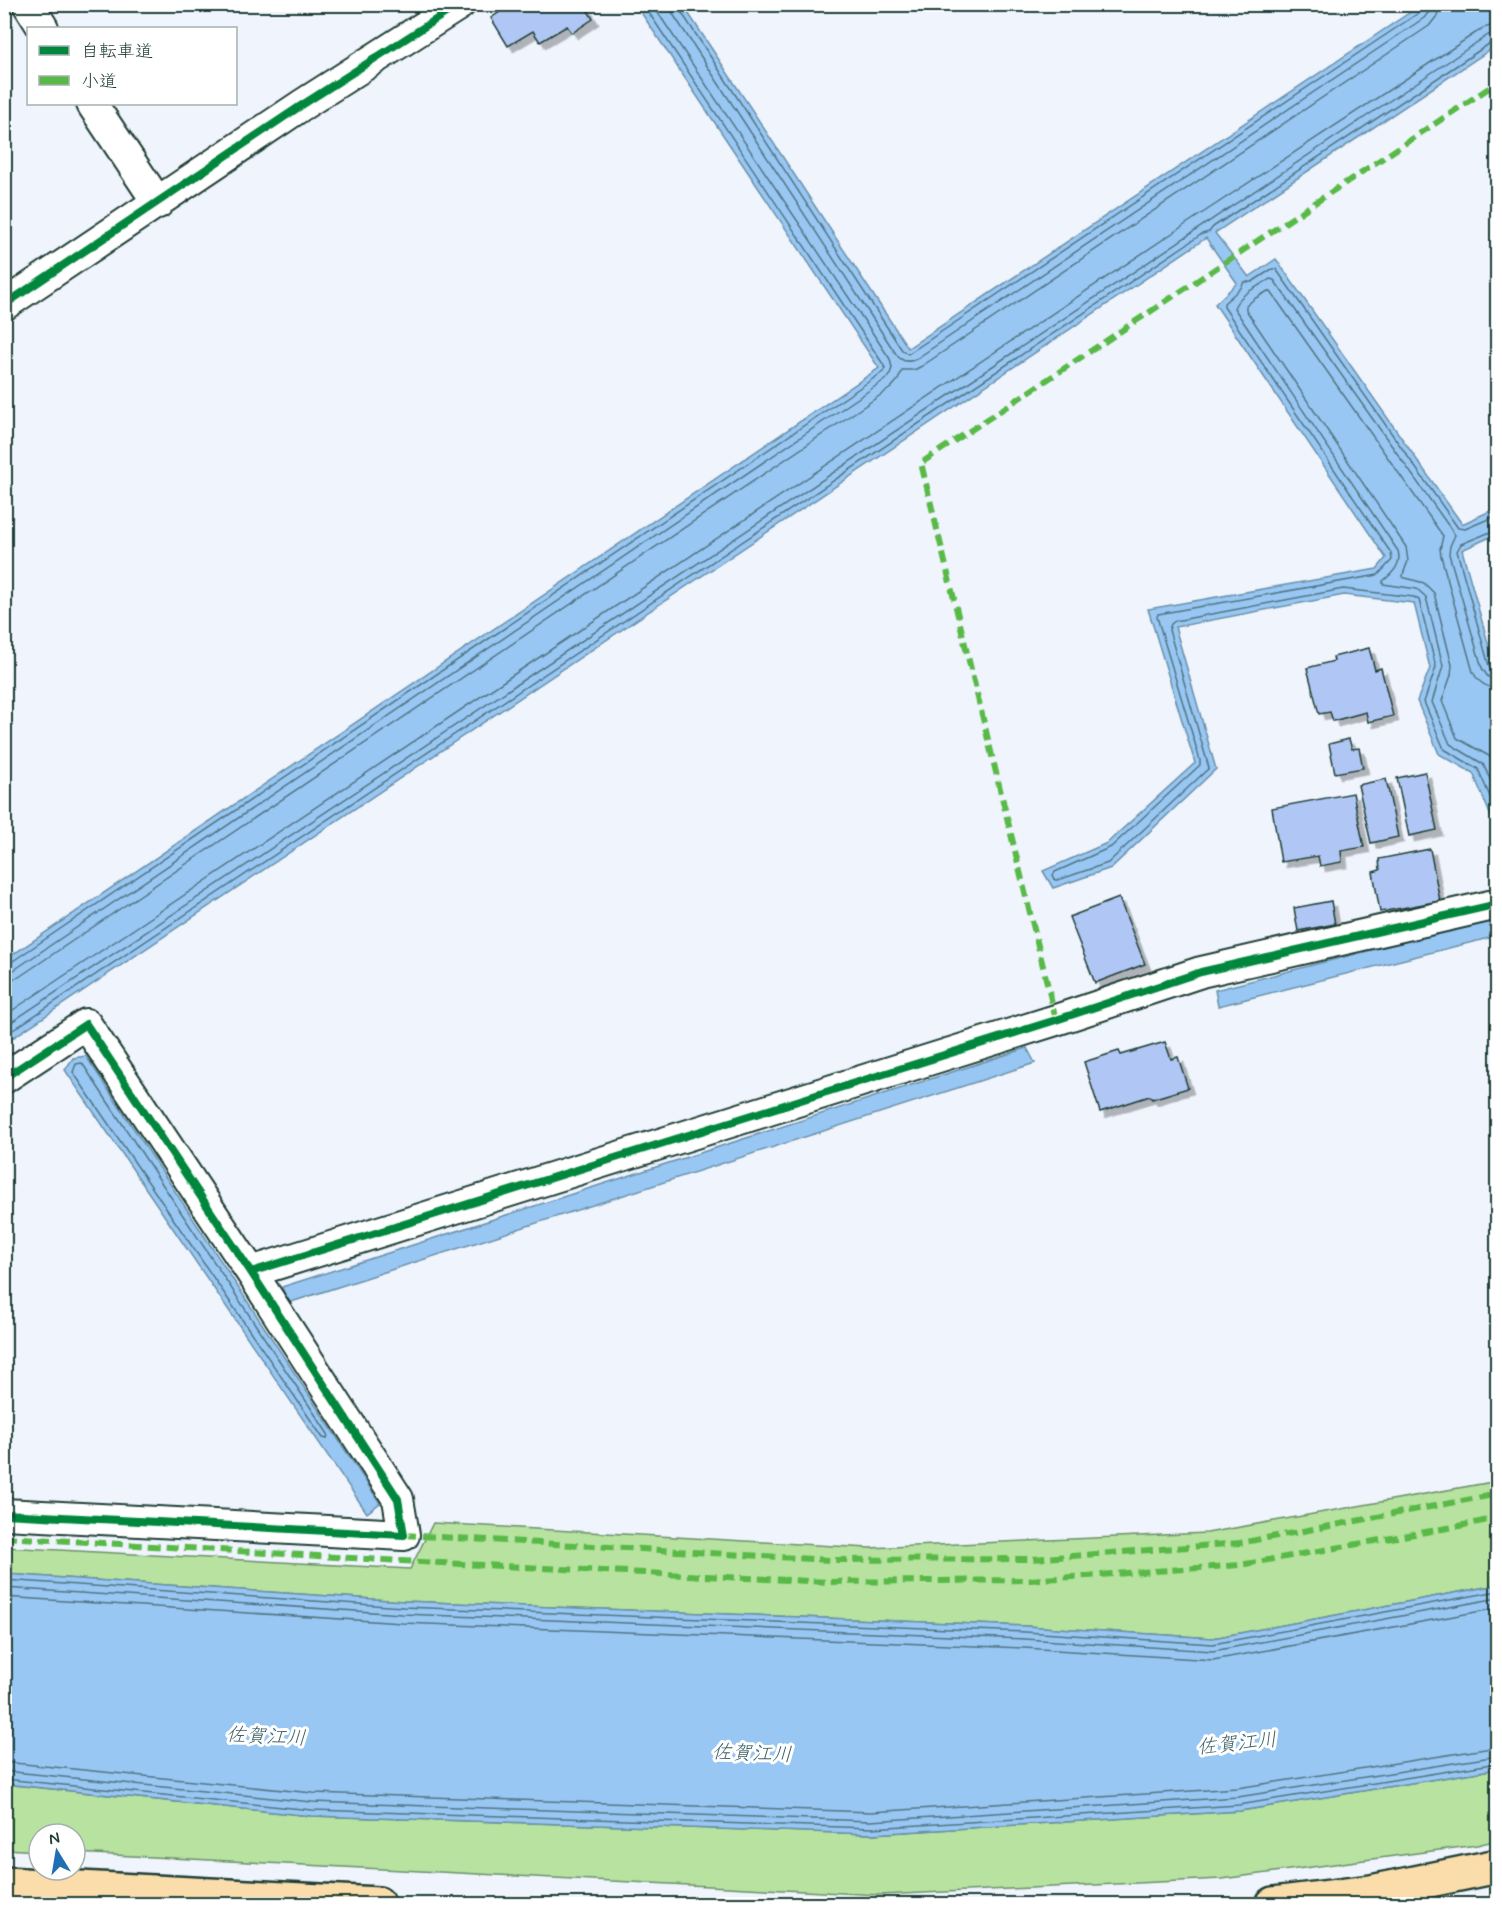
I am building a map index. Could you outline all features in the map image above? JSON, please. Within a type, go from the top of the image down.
[{"type":"main road","points":[[1273,1905],[1371,1892],[1497,1866]]},
{"type":"main road","points":[[4,1884],[378,1905]]},
{"type":"street","points":[[28,4],[42,27]]},
{"type":"street","points":[[4,305],[302,105],[460,4]]},
{"type":"street","points":[[93,105],[158,203]]},
{"type":"street","points":[[251,1272],[1033,1027],[1201,972],[1497,904]]},
{"type":"street","points":[[4,1078],[86,1024],[398,1499],[404,1535],[4,1514]]},
{"type":"green space","points":[[1498,1481],[1497,1585],[1213,1638],[1025,1626],[403,1601],[5,1574],[4,1547],[410,1569],[433,1523],[869,1548],[1207,1533]]},
{"type":"green space","points":[[1497,1769],[1498,1840],[1477,1845],[1222,1879],[880,1895],[87,1854],[87,1822],[27,1822],[27,1850],[5,1849],[4,1784],[311,1816],[872,1834],[1240,1811]]},
{"type":"water","points":[[636,5],[683,5],[908,348],[1421,5],[1497,5],[1497,45],[1215,233],[1249,277],[1276,259],[1462,524],[1497,508],[1497,534],[1462,550],[1497,675],[1497,831],[1473,773],[1439,754],[1417,701],[1430,668],[1414,603],[1344,595],[1175,627],[1216,769],[1111,868],[1053,888],[1043,871],[1107,843],[1195,763],[1148,609],[1377,569],[1386,558],[1215,304],[1237,283],[1206,238],[5,1043],[5,960],[879,368]]},
{"type":"water","points":[[1497,918],[1497,936],[1218,1006],[1215,990]]},
{"type":"water","points":[[1027,1048],[1035,1063],[288,1303],[282,1287]]},
{"type":"water","points":[[86,1056],[380,1503],[367,1513],[65,1070],[73,1058]]},
{"type":"water","name":"佐賀江川","points":[[5,1574],[403,1601],[1025,1626],[1213,1638],[1497,1585],[1497,1769],[1240,1811],[872,1834],[311,1816],[5,1784]]},
{"type":"building","points":[[512,4],[584,4],[593,19],[572,33],[567,26],[540,42],[533,31],[508,46],[491,18]]},
{"type":"building","points":[[1369,648],[1375,670],[1381,668],[1393,716],[1368,722],[1366,712],[1333,721],[1330,712],[1319,714],[1307,668],[1334,661],[1333,657]]},
{"type":"building","points":[[1349,739],[1352,749],[1359,748],[1363,768],[1335,773],[1329,744]]},
{"type":"building","points":[[1425,772],[1437,830],[1409,836],[1397,778]]},
{"type":"building","points":[[1386,779],[1398,837],[1371,843],[1358,785]]},
{"type":"building","points":[[1353,793],[1364,847],[1341,851],[1342,862],[1320,866],[1318,856],[1281,862],[1272,808]]},
{"type":"building","points":[[1430,849],[1440,901],[1380,912],[1373,872],[1380,870],[1379,859]]},
{"type":"building","points":[[1119,898],[1145,964],[1095,983],[1069,917]]},
{"type":"building","points":[[1331,901],[1335,924],[1298,931],[1294,908]]},
{"type":"building","points":[[1165,1042],[1171,1059],[1178,1057],[1188,1088],[1152,1099],[1150,1096],[1100,1112],[1084,1062],[1119,1051],[1121,1055]]},
{"type":"marked path","points":[[1056,1020],[921,463],[1498,82]]},
{"type":"marked path","points":[[404,1535],[830,1560],[1032,1559],[1240,1543],[1498,1494]]},
{"type":"marked path","points":[[4,1537],[401,1561],[828,1582],[1030,1580],[1240,1565],[1498,1518]]},
{"type":"marked path","points":[[1492,1868],[1498,1893]]},
{"type":"cycle path","points":[[4,305],[302,105],[460,4]]},
{"type":"cycle path","points":[[251,1272],[1056,1020],[1201,972],[1498,904]]},
{"type":"cycle path","points":[[4,1078],[86,1024],[398,1499],[404,1535],[4,1514]]}]
